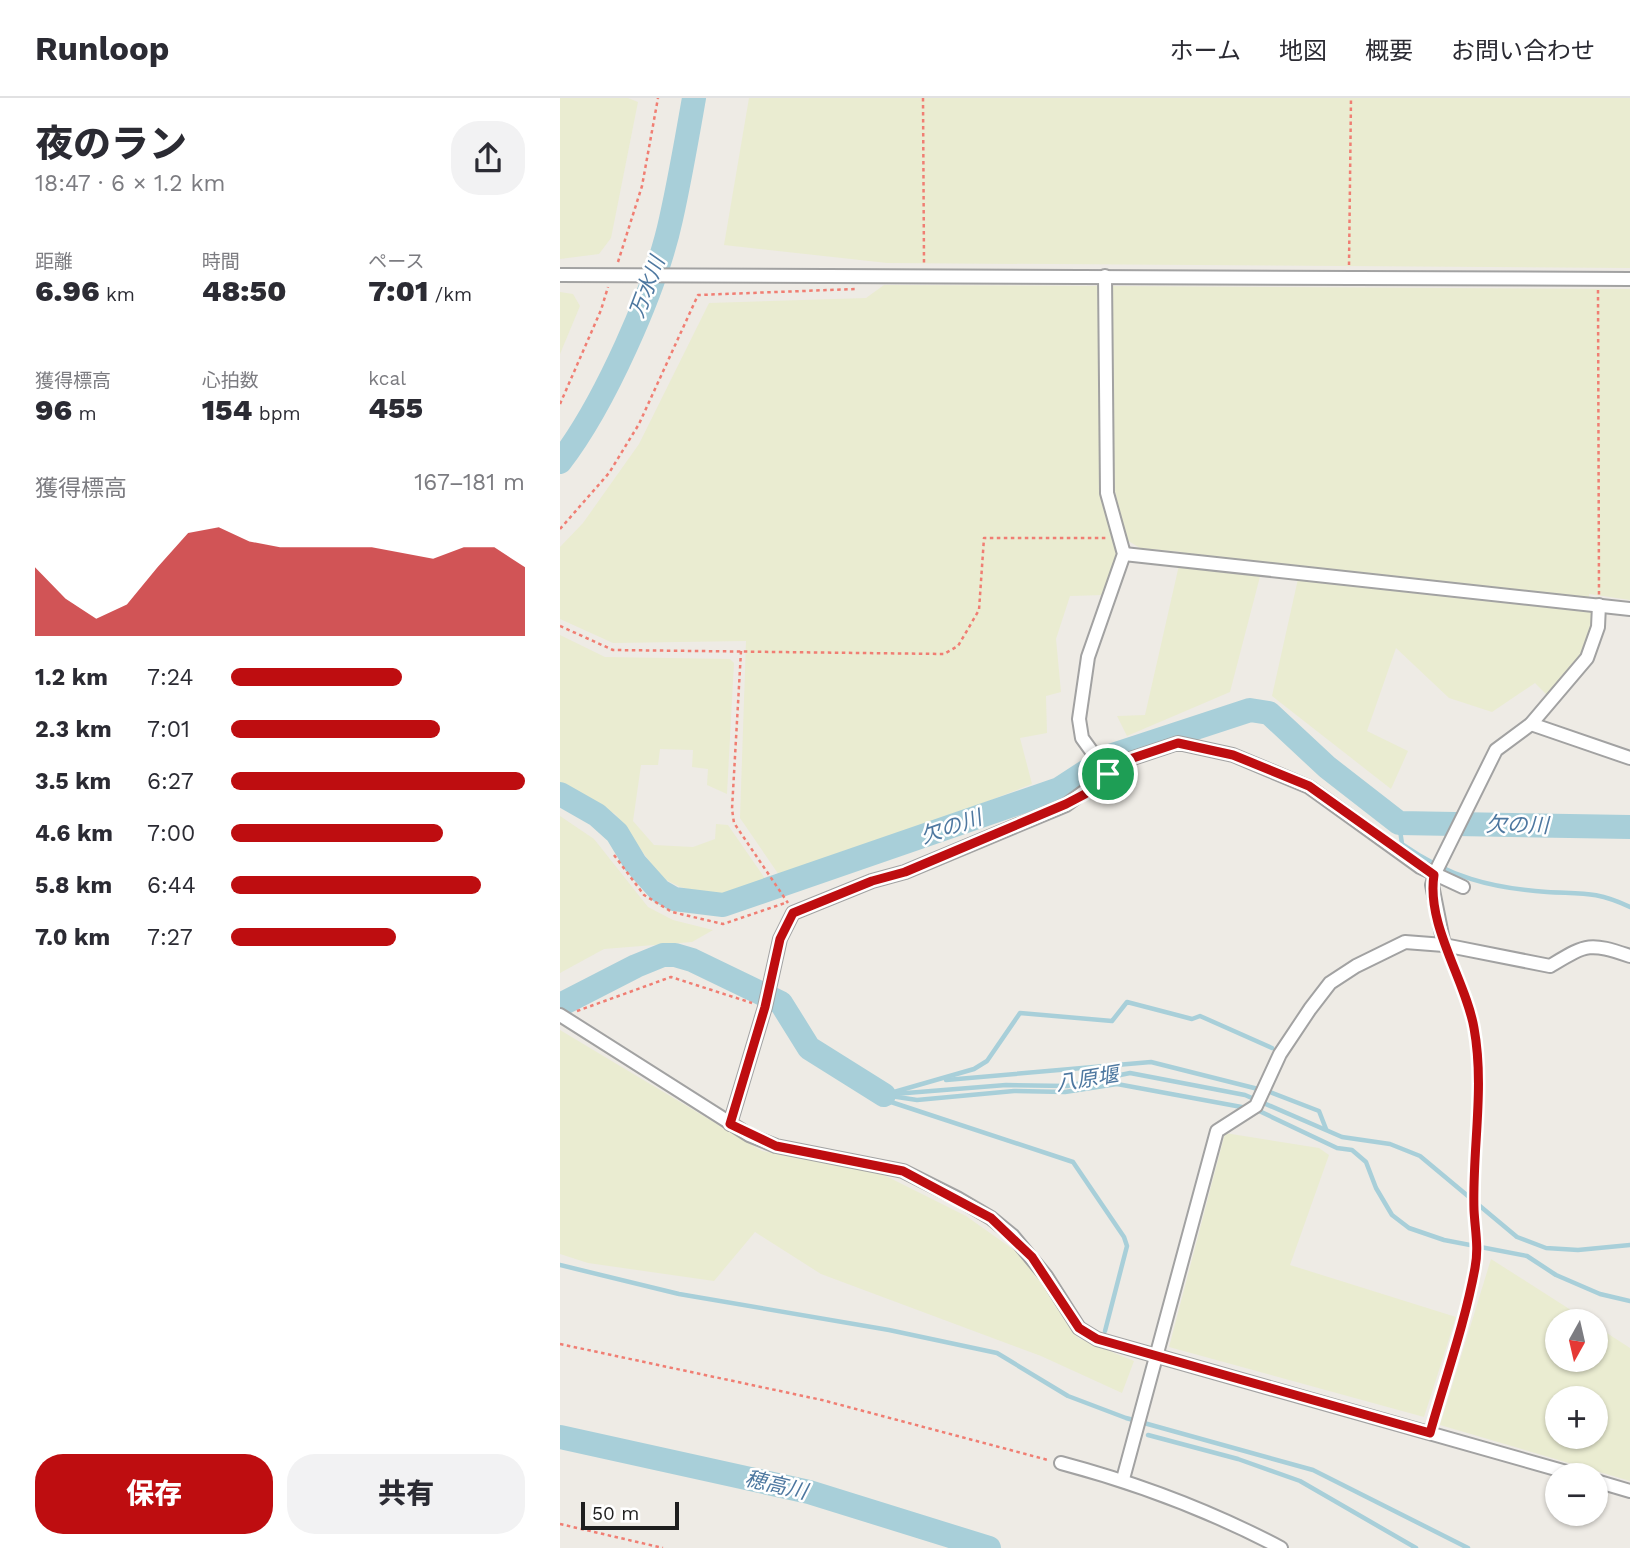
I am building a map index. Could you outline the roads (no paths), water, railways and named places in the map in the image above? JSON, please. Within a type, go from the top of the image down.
[{"type":"street","points":[[560,275],[1630,279]]},
{"type":"street","points":[[1105,276],[1107,485],[1124,554],[1098,622],[1080,702],[1080,731],[1106,772]]},
{"type":"street","points":[[1124,554],[1630,609]]},
{"type":"street","points":[[1444,945],[1433,893],[1437,869],[1496,750],[1531,724],[1587,658],[1598,627],[1599,605]]},
{"type":"street","points":[[1531,724],[1630,758]]},
{"type":"street","points":[[730,1124],[767,999],[780,939],[793,913],[872,881],[905,872],[1066,804],[1106,772],[1127,760],[1178,743],[1233,755],[1309,786],[1463,887]]},
{"type":"street","points":[[1123,1479],[1199,1188],[1217,1131],[1251,1111],[1310,1009],[1340,975],[1405,942],[1444,945],[1550,966],[1584,946],[1603,947],[1630,956]]},
{"type":"street","points":[[562,1016],[730,1124],[776,1146],[879,1165],[926,1181],[991,1218],[1013,1236],[1046,1276],[1079,1328],[1086,1334],[1545,1466]]},
{"type":"street","points":[[1061,1463],[1123,1479],[1204,1509],[1281,1548]]},
{"type":"street","points":[[1608,1485],[1630,1491]]},
{"type":"waterway","name":"万水川","points":[[560,462],[611,379],[654,278],[671,219],[694,98]]},
{"type":"waterway","name":"欠の川","points":[[560,794],[597,815],[617,833],[635,863],[660,891],[674,899],[723,905],[1059,789],[1110,756],[1250,710],[1269,713],[1327,767],[1399,823],[1630,827]]},
{"type":"waterway","points":[[1399,823],[1402,844],[1454,873],[1488,884],[1598,896],[1630,907]]},
{"type":"waterway","name":"八原堰","points":[[560,1005],[636,966],[663,955],[675,955],[692,960],[781,1003],[809,1048],[884,1095]]},
{"type":"waterway","points":[[894,1092],[974,1069],[987,1061],[1020,1013],[1112,1021],[1127,1002],[1192,1019],[1200,1016],[1272,1048]]},
{"type":"waterway","points":[[946,1080],[1151,1062],[1270,1092],[1319,1111],[1326,1129]]},
{"type":"waterway","name":"八原堰","points":[[894,1094],[1006,1085],[1067,1086],[1130,1073],[1245,1095],[1342,1137],[1390,1144],[1420,1156],[1517,1237],[1546,1248],[1578,1250],[1630,1245]]},
{"type":"waterway","points":[[884,1095],[917,1100],[1014,1091],[1065,1092],[1117,1084],[1247,1108]]},
{"type":"waterway","points":[[884,1096],[891,1102],[1073,1162],[1124,1237],[1127,1246],[1105,1331]]},
{"type":"waterway","points":[[1255,1109],[1337,1148],[1352,1150],[1366,1162],[1376,1188],[1392,1215],[1409,1228],[1444,1240],[1527,1256],[1556,1275],[1600,1294],[1630,1301]]},
{"type":"waterway","points":[[560,1265],[679,1294],[889,1330],[997,1353],[1068,1396],[1126,1418],[1313,1470],[1468,1548]]},
{"type":"waterway","points":[[1148,1435],[1238,1459],[1300,1481],[1416,1548]]},
{"type":"waterway","name":"穂高川","points":[[560,1437],[809,1492],[989,1548]]}]
